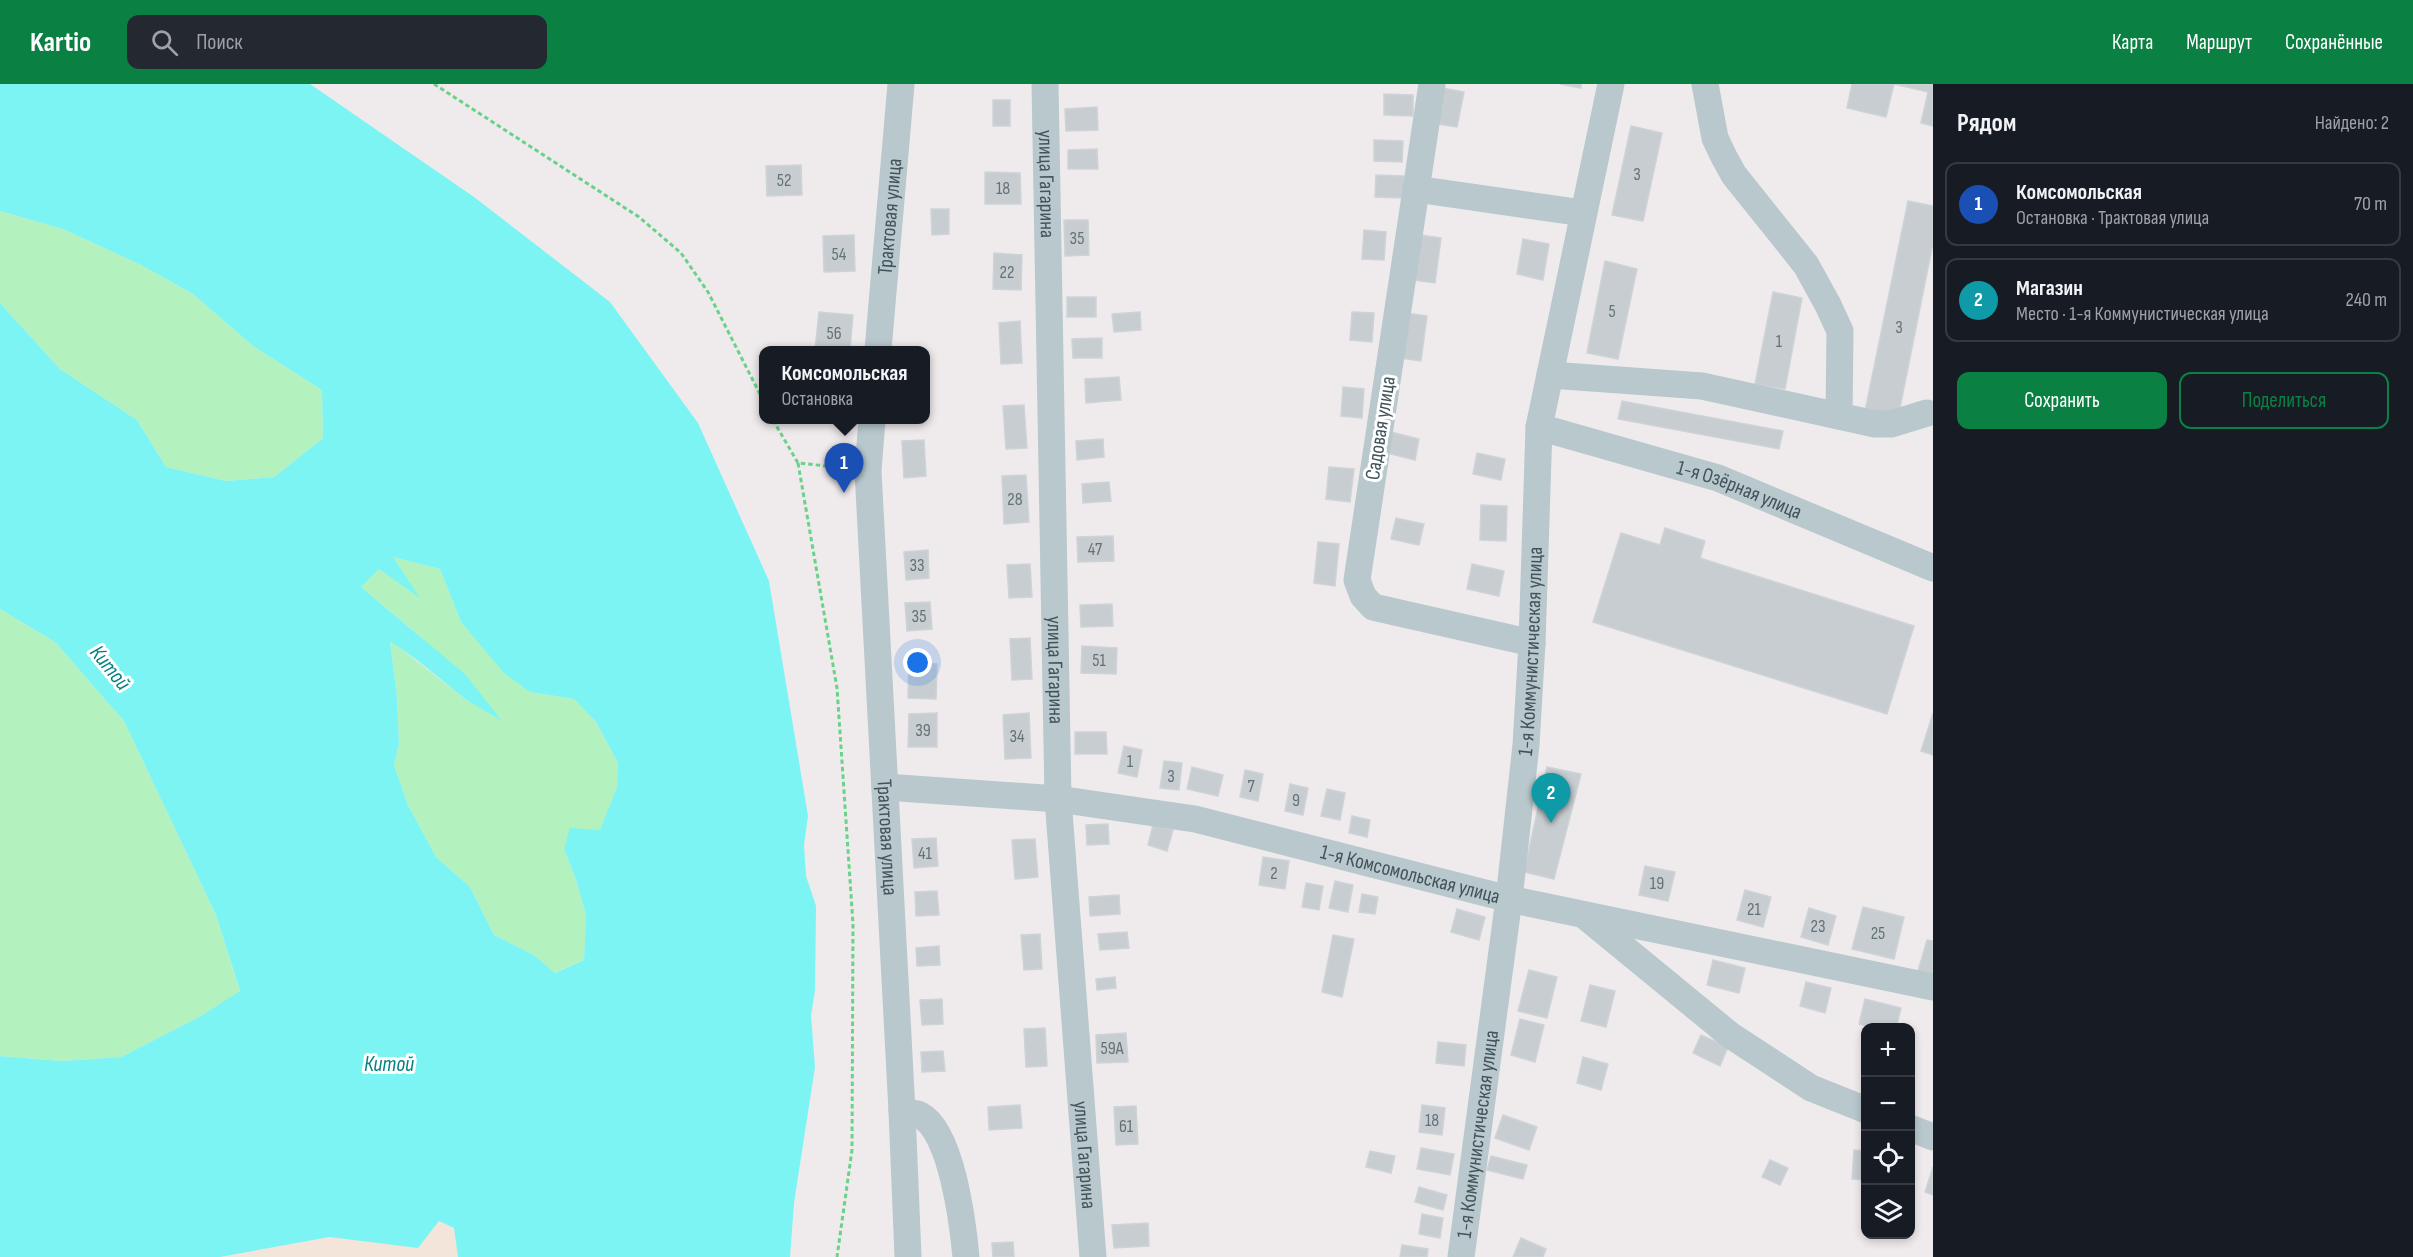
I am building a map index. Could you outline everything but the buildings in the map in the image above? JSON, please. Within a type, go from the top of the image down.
[{"type":"street","name":"Трактовая улица","points":[[878,346],[901,84]]},
{"type":"street","name":"улица Гагарина","points":[[1045,84],[1058,799],[1093,1257]]},
{"type":"street","name":"Садовая улица","points":[[1432,84],[1357,580],[1362,596],[1373,607],[1532,643]]},
{"type":"street","name":"1-я Коммунистическая улица","points":[[1461,1257],[1509,899],[1526,745],[1532,643],[1539,427],[1611,84]]},
{"type":"street","points":[[1705,84],[1715,138],[1724,157],[1734,175],[1806,265],[1840,331],[1839,416]]},
{"type":"street","points":[[1416,189],[1583,213]]},
{"type":"street","points":[[1550,375],[1702,386],[1875,423],[1891,424],[1927,413]]},
{"type":"street","name":"Трактовая улица","points":[[872,424],[868,471],[908,1257]]},
{"type":"street","name":"1-я Озёрная улица","points":[[1539,427],[1718,478],[1933,568]]},
{"type":"street","name":"1-я Комсомольская улица","points":[[885,787],[1058,799],[1195,819],[1509,899],[1933,987]]},
{"type":"street","points":[[1582,913],[1730,1035],[1811,1088],[1861,1108]]},
{"type":"street","points":[[902,1112],[920,1115],[930,1123],[939,1136],[961,1205],[966,1257]]},
{"type":"street","points":[[1915,1130],[1933,1137]]},
{"type":"path","points":[[434,84],[639,217],[681,253],[708,292],[759,392]]},
{"type":"path","points":[[775,424],[798,463],[837,688],[853,924],[852,1150],[837,1257]]},
{"type":"path","points":[[798,463],[868,471]]},
{"type":"green space","points":[[0,211],[63,229],[141,265],[193,294],[253,346],[322,390],[323,438],[274,477],[226,481],[166,467],[137,420],[60,369],[0,303]]},
{"type":"green space","points":[[393,557],[440,569],[461,622],[476,639],[530,692],[574,699],[596,722],[618,763],[617,787],[600,831],[564,849],[586,915],[584,960],[554,973],[534,955],[494,935],[470,887],[436,857],[408,805],[394,765],[399,744],[397,696],[390,640],[465,699],[501,719],[420,636],[361,587],[379,569],[418,596]]},
{"type":"green space","points":[[0,609],[55,642],[124,721],[216,915],[240,992],[201,1016],[121,1057],[62,1061],[0,1056]]},
{"type":"sand","points":[[438,1221],[454,1228],[458,1257],[220,1257],[329,1237],[418,1247]]},
{"type":"water","name":"Китой","points":[[0,84],[310,84],[474,197],[610,302],[698,423],[769,581],[808,816],[804,845],[806,876],[816,906],[815,990],[811,1016],[815,1067],[794,1203],[790,1257],[458,1257],[454,1228],[439,1221],[418,1248],[329,1237],[220,1257],[0,1257],[0,1056],[62,1061],[121,1057],[201,1016],[240,991],[216,915],[124,721],[55,642],[0,609],[0,303],[60,369],[137,420],[166,467],[226,481],[274,477],[323,438],[322,390],[253,346],[193,294],[141,265],[63,229],[0,211]],"holes":[[[393,557],[440,569],[461,622],[504,673],[530,692],[574,699],[596,722],[618,763],[617,787],[600,830],[570,828],[564,849],[586,915],[584,960],[555,973],[534,955],[494,935],[470,887],[436,857],[408,805],[394,765],[399,744],[397,696],[390,641],[465,699],[502,721],[465,674],[361,587],[379,569],[420,598]]]},
{"type":"place","name":"Комсомольская","points":[[844,493]]},
{"type":"place","name":"Магазин","points":[[1551,823]]}]
